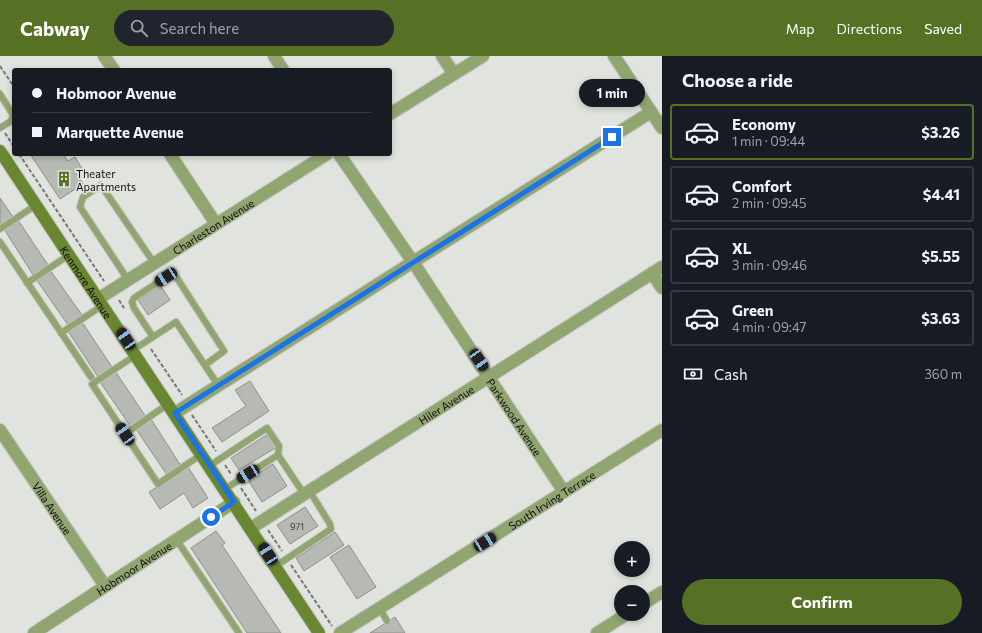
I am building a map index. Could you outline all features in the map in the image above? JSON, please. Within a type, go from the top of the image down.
[{"type":"main road","name":"Kenmore Avenue","points":[[1,153],[234,502],[319,633]]},
{"type":"street","points":[[104,56],[113,68]]},
{"type":"street","points":[[274,56],[282,68]]},
{"type":"street","points":[[442,56],[454,74]]},
{"type":"street","points":[[392,113],[483,56]]},
{"type":"street","points":[[614,56],[662,128]]},
{"type":"street","points":[[172,409],[218,385],[651,112]]},
{"type":"street","points":[[171,156],[216,224]]},
{"type":"street","name":"Charleston Avenue","points":[[101,302],[128,280],[324,156]]},
{"type":"street","name":"Parkwood Avenue","points":[[340,156],[490,377],[564,492]]},
{"type":"street","points":[[657,270],[662,288]]},
{"type":"street","name":"Hiler Avenue","points":[[251,528],[657,270]]},
{"type":"street","name":"Villa Avenue","points":[[0,430],[105,586]]},
{"type":"street","name":"South Irving Terrace","points":[[336,629],[379,608],[662,430]]},
{"type":"street","name":"Hobmoor Avenue","points":[[34,633],[234,502]]},
{"type":"street","points":[[650,600],[662,592]]},
{"type":"street","points":[[596,633],[615,621]]},
{"type":"lane","points":[[0,94],[12,114],[11,121],[1,128]]},
{"type":"lane","points":[[128,280],[80,207],[83,197],[101,185],[154,263]]},
{"type":"lane","points":[[0,228],[36,205]]},
{"type":"lane","points":[[0,242],[91,377]]},
{"type":"lane","points":[[27,283],[69,254]]},
{"type":"lane","points":[[153,337],[134,308],[132,302],[134,298],[166,277],[177,278],[224,351],[205,365]]},
{"type":"lane","points":[[61,333],[101,302]]},
{"type":"lane","points":[[202,454],[158,484],[92,384],[153,337],[176,322],[218,385]]},
{"type":"lane","points":[[125,434],[172,409]]},
{"type":"lane","points":[[209,466],[267,428],[279,446],[278,455],[330,524],[331,529],[276,566]]},
{"type":"lane","points":[[225,489],[278,455]]},
{"type":"lane","points":[[176,539],[239,633]]},
{"type":"lane","points":[[379,608],[388,621]]},
{"type":"path","points":[[0,66],[12,84]]},
{"type":"path","points":[[1,128],[12,144]]},
{"type":"path","name":"Kenmore Avenue","points":[[20,156],[105,281]]},
{"type":"path","points":[[268,529],[336,629]]},
{"type":"building","name":"Theater Apartments","points":[[31,156],[64,156],[68,161],[75,157],[83,170],[77,174],[83,184],[60,199]]},
{"type":"building","points":[[0,198],[13,217],[0,225]]},
{"type":"building","points":[[18,220],[48,265],[33,275],[4,229]]},
{"type":"building","points":[[50,270],[82,315],[68,325],[36,279]]},
{"type":"building","points":[[160,285],[170,300],[148,315],[138,300]]},
{"type":"building","points":[[82,322],[112,367],[98,377],[68,331]]},
{"type":"building","points":[[115,371],[146,417],[131,427],[100,382]]},
{"type":"building","points":[[250,381],[269,411],[222,442],[212,428],[246,406],[235,390]]},
{"type":"building","points":[[151,419],[181,466],[167,475],[136,429]]},
{"type":"building","points":[[268,434],[277,447],[239,470],[231,458]]},
{"type":"building","points":[[273,464],[287,486],[262,502],[248,480]]},
{"type":"building","points":[[188,467],[208,498],[193,508],[184,493],[160,509],[149,492]]},
{"type":"building","points":[[305,507],[318,526],[290,544],[277,525]]},
{"type":"building","points":[[216,531],[225,543],[222,545],[281,633],[247,633],[191,548]]},
{"type":"building","points":[[335,532],[344,545],[304,571],[296,558]]},
{"type":"building","points":[[349,545],[376,587],[357,599],[330,557]]},
{"type":"building","points":[[395,617],[405,633],[370,633]]},
{"type":"place","name":"Theater Apartments","points":[[64,179]]},
{"type":"route","points":[[211,517],[234,502],[175,413],[612,137]]}]
